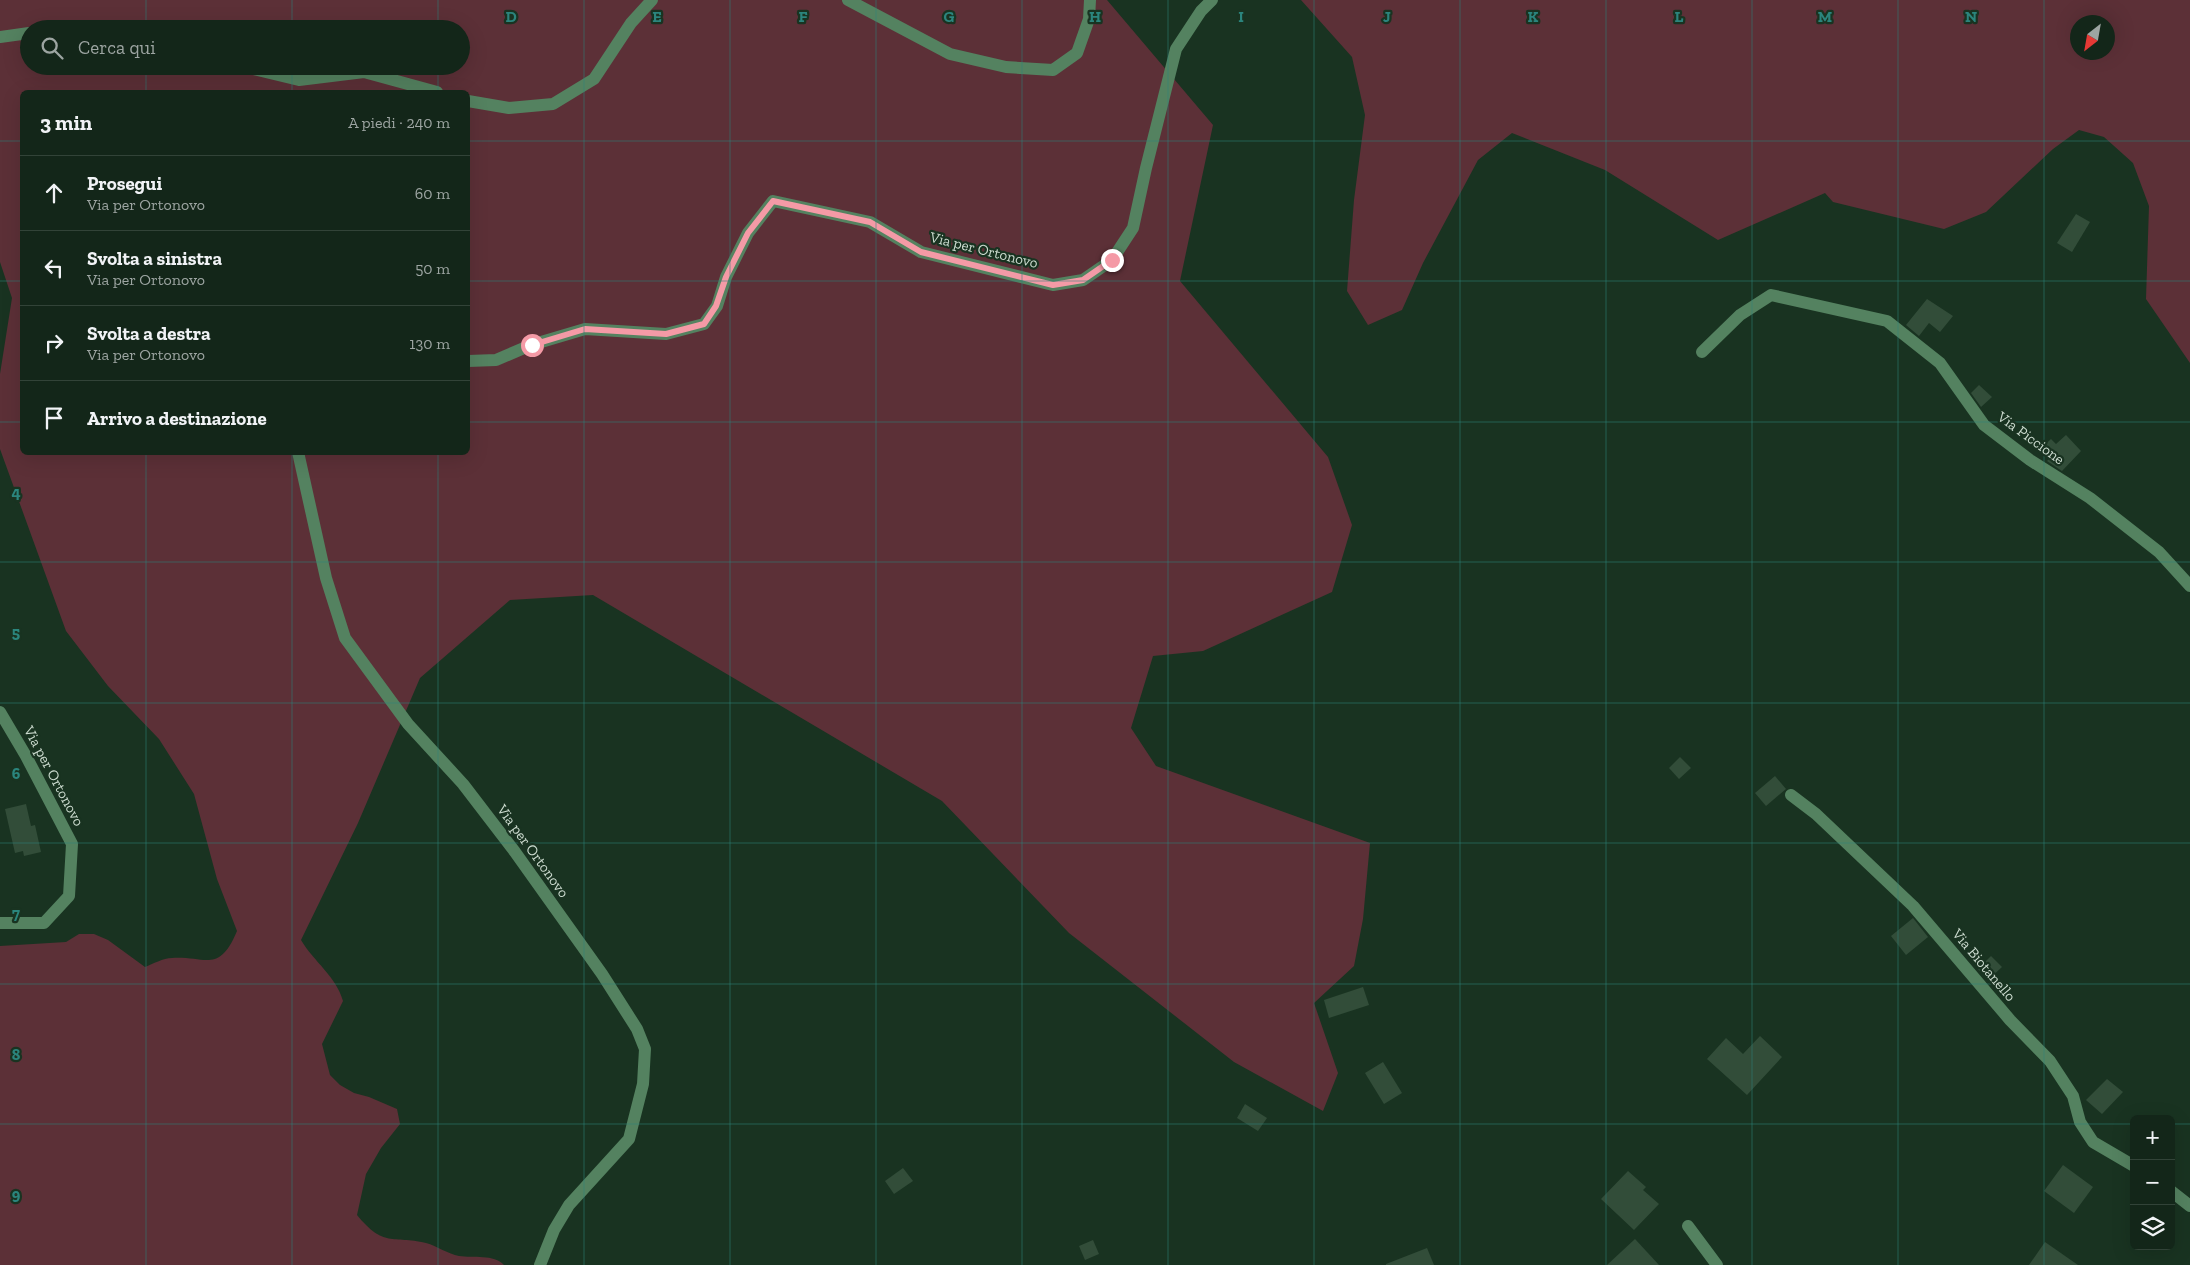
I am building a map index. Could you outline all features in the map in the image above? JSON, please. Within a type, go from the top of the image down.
[{"type":"street","points":[[470,101],[509,108],[553,104],[594,79],[631,22],[652,0]]},
{"type":"street","points":[[848,0],[950,54],[1006,67],[1053,70],[1077,53],[1089,19],[1090,0]]},
{"type":"street","name":"Via per Ortonovo","points":[[470,361],[496,360],[532,345],[585,329],[666,334],[704,324],[716,306],[726,277],[748,233],[773,201],[870,222],[921,252],[1053,285],[1083,280],[1112,260],[1133,228],[1176,49],[1201,11],[1212,0]]},
{"type":"street","points":[[0,37],[20,34]]},
{"type":"street","points":[[278,75],[299,80],[340,75]]},
{"type":"street","points":[[375,75],[430,90]]},
{"type":"street","name":"Via Piccione","points":[[1702,352],[1740,315],[1771,295],[1887,321],[1940,363],[1984,425],[2030,460],[2090,498],[2159,552],[2190,586]]},
{"type":"street","name":"Via per Ortonovo","points":[[299,455],[326,578],[345,638],[408,724],[462,784],[515,852],[602,974],[637,1029],[645,1049],[643,1084],[629,1139],[569,1205],[554,1230],[540,1265]]},
{"type":"street","name":"Via per Ortonovo","points":[[0,712],[26,756],[72,844],[70,896],[44,923],[0,923]]},
{"type":"street","name":"Via Biotanello","points":[[1791,795],[1823,820],[1913,906],[2010,1020],[2050,1061],[2073,1096],[2080,1122],[2093,1142],[2130,1164]]},
{"type":"street","points":[[2175,1194],[2190,1206]]},
{"type":"street","points":[[1688,1226],[1717,1265]]},
{"type":"shaded area","points":[[0,0],[1107,0],[1213,125],[1180,281],[1328,457],[1352,525],[1332,592],[1203,651],[1153,656],[1131,728],[1156,766],[1370,843],[1363,919],[1354,966],[1314,1003],[1338,1073],[1323,1111],[1234,1062],[1069,933],[942,801],[593,595],[510,600],[420,678],[358,823],[301,940],[335,984],[343,1001],[322,1044],[330,1075],[340,1085],[354,1093],[397,1109],[400,1124],[381,1148],[366,1174],[357,1215],[374,1232],[382,1236],[426,1243],[455,1255],[495,1259],[504,1265],[0,1265],[0,946],[66,942],[79,934],[94,934],[108,940],[145,967],[169,958],[210,960],[217,958],[224,953],[237,931],[217,879],[194,794],[159,739],[108,686],[66,631],[0,449],[0,374],[12,298],[0,262]]},
{"type":"shaded area","points":[[1301,0],[2190,0],[2190,363],[2146,299],[2149,206],[2133,163],[2104,137],[2079,130],[2053,149],[1986,212],[1944,229],[1833,202],[1825,193],[1718,240],[1605,170],[1512,133],[1478,160],[1423,263],[1402,310],[1368,325],[1347,291],[1354,200],[1365,115],[1352,57]]},
{"type":"building","points":[[2076,214],[2090,222],[2072,252],[2057,243]]},
{"type":"building","points":[[1927,299],[1953,316],[1940,332],[1929,323],[1919,336],[1906,325]]},
{"type":"building","points":[[1979,385],[1992,397],[1981,407],[1971,393]]},
{"type":"building","points":[[2066,435],[2081,451],[2062,471],[2047,461],[2049,459],[2039,450],[2051,439],[2056,444]]},
{"type":"building","points":[[1680,757],[1691,768],[1679,779],[1669,768]]},
{"type":"building","points":[[1775,776],[1786,789],[1766,806],[1755,793]]},
{"type":"building","points":[[26,804],[31,826],[35,825],[41,852],[24,856],[23,851],[15,853],[5,809]]},
{"type":"building","points":[[1913,918],[1928,937],[1906,955],[1891,936]]},
{"type":"building","points":[[1991,956],[2002,967],[1988,980],[1978,969]]},
{"type":"building","points":[[1363,987],[1369,1005],[1329,1018],[1324,1000]]},
{"type":"building","points":[[1760,1036],[1782,1057],[1747,1095],[1707,1059],[1726,1038],[1743,1054]]},
{"type":"building","points":[[1383,1062],[1402,1093],[1384,1104],[1365,1073]]},
{"type":"building","points":[[2107,1079],[2123,1092],[2102,1114],[2086,1100]]},
{"type":"building","points":[[1245,1104],[1267,1118],[1258,1131],[1237,1118]]},
{"type":"building","points":[[2063,1165],[2093,1187],[2074,1213],[2044,1191]]},
{"type":"building","points":[[903,1168],[913,1181],[894,1194],[885,1181]]},
{"type":"building","points":[[1628,1171],[1646,1187],[1643,1190],[1659,1204],[1634,1230],[1601,1199]]},
{"type":"building","points":[[1635,1239],[1659,1265],[1607,1265]]},
{"type":"building","points":[[1093,1240],[1099,1254],[1085,1260],[1079,1246]]},
{"type":"building","points":[[2045,1242],[2078,1265],[2029,1265]]},
{"type":"building","points":[[1427,1248],[1434,1265],[1386,1265],[1386,1264]]},
{"type":"route","points":[[532,345],[585,329],[621,333],[666,334],[704,324],[716,306],[726,277],[748,233],[773,201],[870,222],[921,252],[1053,285],[1083,280],[1112,260]]}]
